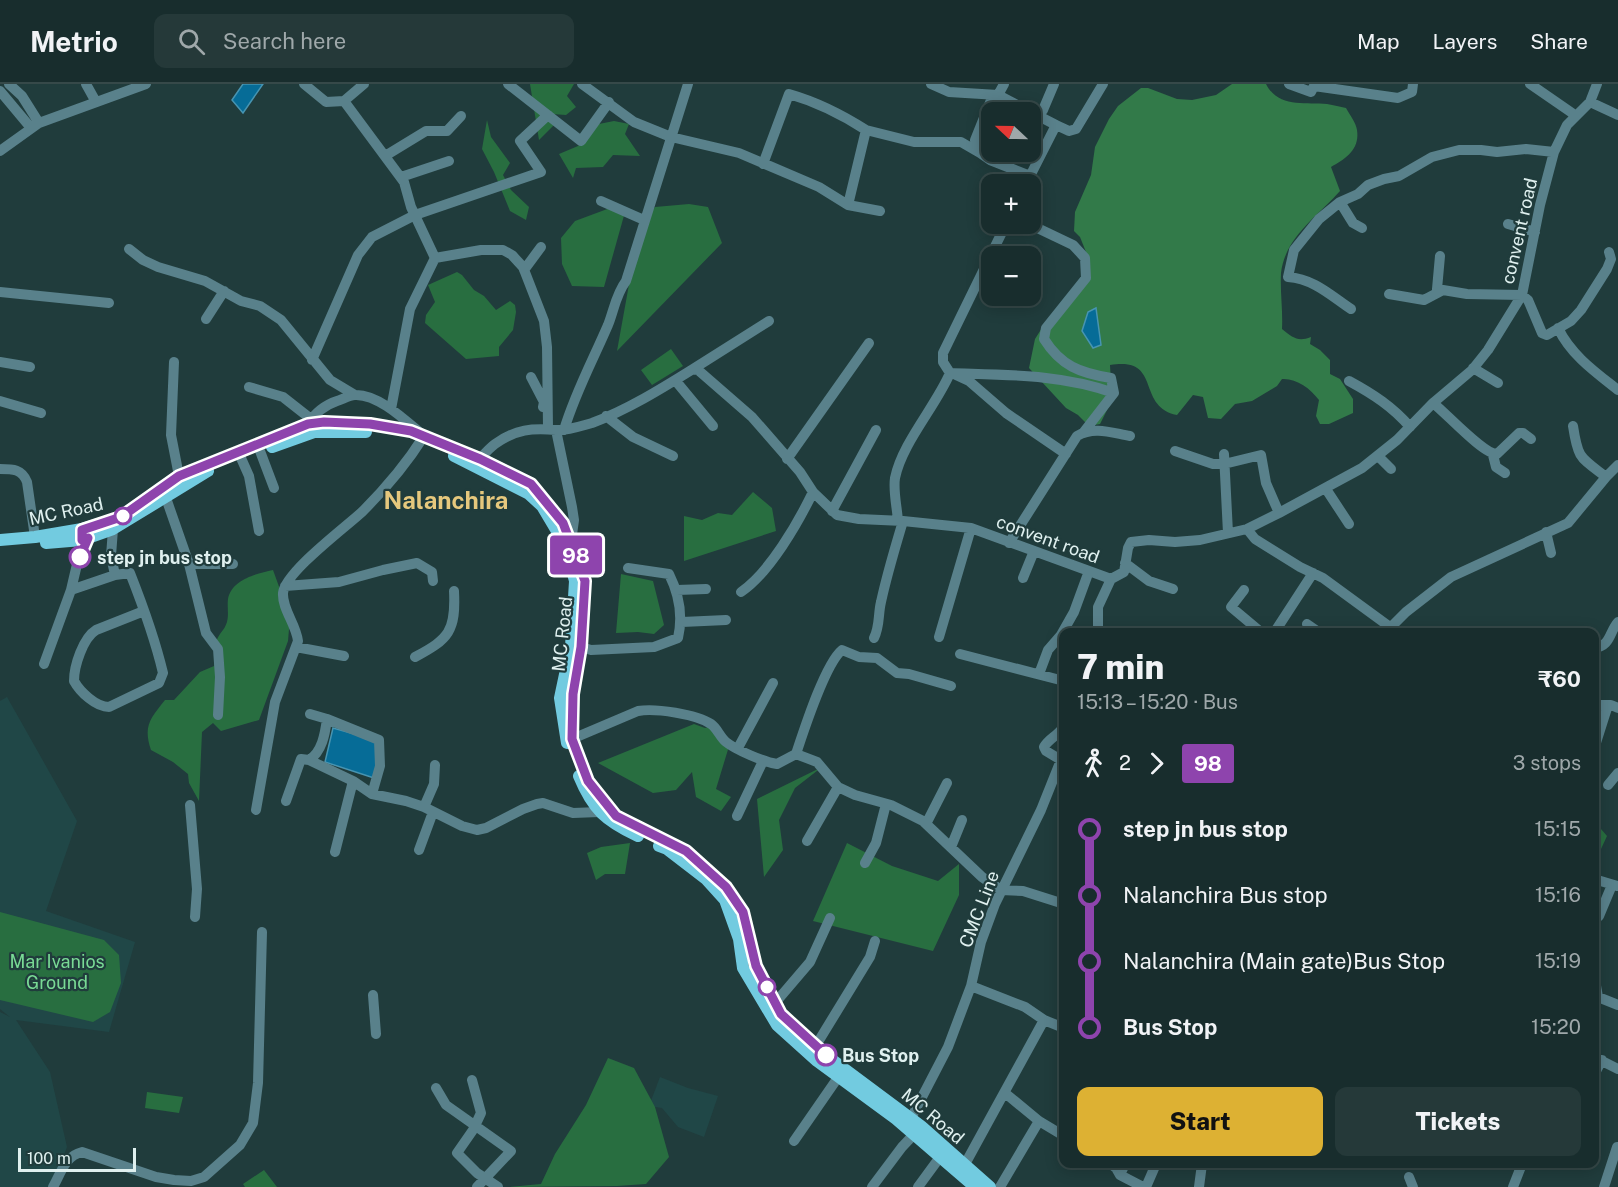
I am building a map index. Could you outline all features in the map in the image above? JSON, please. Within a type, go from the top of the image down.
[{"type":"main road","name":"MC Road","points":[[0,540],[84,536],[121,517],[179,476],[309,422],[370,424],[411,431],[422,438],[531,484],[563,523],[585,581],[581,647],[573,694],[572,739],[588,781],[616,816],[686,851],[726,887],[743,912],[756,966],[781,1014],[814,1047],[990,1187]]},
{"type":"main road","name":"MC Road","points":[[0,547],[84,536],[113,529],[207,471],[315,432],[381,432],[422,438]]},
{"type":"main road","name":"MC Road","points":[[477,462],[529,494],[542,506],[565,546],[575,581],[571,646],[560,698],[566,739],[584,789],[600,812],[613,825],[667,849],[706,879],[725,900],[740,939],[743,968],[777,1025],[817,1060],[913,1127],[940,1157],[975,1187]]},
{"type":"street","points":[[9,84],[22,96],[35,126]]},
{"type":"street","points":[[86,84],[96,102]]},
{"type":"street","points":[[0,151],[35,126],[146,84]]},
{"type":"street","points":[[304,84],[326,102],[344,101],[364,84]]},
{"type":"street","points":[[508,84],[581,141],[609,102]]},
{"type":"street","points":[[582,84],[634,122],[671,137],[739,153],[819,187],[848,205],[880,211]]},
{"type":"street","points":[[553,429],[573,400],[587,373],[597,345],[608,324],[619,290],[626,281],[688,84]]},
{"type":"street","points":[[931,84],[949,92],[995,95],[1009,102]]},
{"type":"street","points":[[980,153],[975,140],[995,95],[1004,84]]},
{"type":"street","points":[[1041,112],[1054,84]]},
{"type":"street","points":[[1041,118],[1070,131],[1076,129],[1103,84]]},
{"type":"street","points":[[1289,84],[1311,92],[1314,85],[1398,98],[1412,92],[1413,84]]},
{"type":"street","points":[[1530,84],[1575,115]]},
{"type":"street","points":[[1597,84],[1590,102],[1618,115]]},
{"type":"street","points":[[0,91],[35,126]]},
{"type":"street","points":[[763,164],[789,94],[821,104],[866,130],[914,142],[961,142],[1017,174]]},
{"type":"street","points":[[344,101],[404,182],[415,215],[435,258]]},
{"type":"street","name":"convent road","points":[[693,369],[702,371],[752,417],[800,472],[813,492],[832,511],[847,518],[971,528],[1111,579],[1124,572],[1131,542],[1200,540],[1247,529],[1326,489],[1378,456],[1433,402],[1473,368],[1488,350],[1522,295],[1540,205],[1554,152],[1567,125],[1590,102]]},
{"type":"street","points":[[312,360],[358,255],[372,237],[415,215],[541,172],[520,141],[548,115]]},
{"type":"street","points":[[385,156],[426,131],[447,131],[461,116]]},
{"type":"street","points":[[1031,174],[1056,125]]},
{"type":"street","points":[[848,205],[866,130]]},
{"type":"street","points":[[1351,309],[1318,285],[1301,278],[1288,276],[1292,256],[1300,242],[1319,219],[1340,202],[1358,194],[1368,185],[1399,176],[1419,163],[1444,153],[1526,149],[1554,152]]},
{"type":"street","points":[[401,177],[449,161]]},
{"type":"street","points":[[601,201],[644,220]]},
{"type":"street","points":[[1340,202],[1353,223],[1362,228]]},
{"type":"street","points":[[1508,224],[1535,232]]},
{"type":"street","points":[[1041,230],[1073,246],[1085,258],[1086,278],[1046,328],[1044,339],[1054,355],[1068,364],[1093,375],[1111,378],[1114,393],[1083,433]]},
{"type":"street","points":[[1001,234],[943,353],[943,362],[950,373],[969,381],[1006,413],[1066,454]]},
{"type":"street","points":[[523,268],[541,247]]},
{"type":"street","points":[[129,249],[143,260],[158,267],[205,281],[241,301],[260,306],[281,320],[330,380],[355,395],[370,398],[391,409],[422,438],[391,480],[363,511],[307,561],[285,586],[283,596],[297,631],[296,647],[275,702],[256,810]]},
{"type":"street","points":[[435,258],[481,250],[503,250],[512,255],[523,268],[544,321],[553,429]]},
{"type":"street","points":[[1389,294],[1424,300],[1440,291],[1522,295],[1528,300],[1542,333],[1548,334],[1571,321],[1581,310],[1607,269],[1611,259],[1609,252]]},
{"type":"street","points":[[1440,256],[1436,287],[1440,291]]},
{"type":"street","points":[[391,409],[410,309],[435,258]]},
{"type":"street","points":[[206,319],[224,291]]},
{"type":"street","points":[[0,292],[109,303]]},
{"type":"street","points":[[477,462],[493,445],[522,430],[553,429],[593,422],[642,399],[769,321]]},
{"type":"street","points":[[1558,328],[1565,342],[1582,361],[1618,390]]},
{"type":"street","points":[[787,459],[869,343]]},
{"type":"street","points":[[0,362],[30,367]]},
{"type":"street","points":[[174,362],[171,435],[179,476]]},
{"type":"street","points":[[1473,368],[1498,382]]},
{"type":"street","points":[[950,373],[1040,377],[1084,383],[1114,393]]},
{"type":"street","points":[[874,638],[879,626],[880,605],[901,521],[895,479],[899,466],[928,410],[950,373]]},
{"type":"street","points":[[531,377],[544,402],[553,429],[572,507],[574,520],[572,542]]},
{"type":"street","points":[[675,380],[712,426]]},
{"type":"street","points":[[1349,381],[1370,392],[1397,412],[1410,427]]},
{"type":"street","points":[[249,387],[283,398],[309,422],[329,404],[355,395]]},
{"type":"street","points":[[0,401],[41,413]]},
{"type":"street","points":[[1433,402],[1481,448],[1493,455],[1496,467],[1505,473]]},
{"type":"street","points":[[606,416],[633,437],[673,456]]},
{"type":"street","points":[[1573,426],[1576,449],[1581,457],[1606,477]]},
{"type":"street","points":[[832,511],[876,430]]},
{"type":"street","points":[[1009,543],[1077,436],[1094,430],[1131,436]]},
{"type":"street","points":[[1493,455],[1520,433],[1531,439]]},
{"type":"street","points":[[260,451],[274,488]]},
{"type":"street","points":[[1175,451],[1213,464],[1224,459],[1261,455],[1266,483],[1279,513]]},
{"type":"street","points":[[1378,456],[1391,469]]},
{"type":"street","points":[[241,458],[249,476],[259,531]]},
{"type":"street","points":[[1224,459],[1228,532]]},
{"type":"street","points":[[1390,628],[1427,594],[1451,577],[1568,523],[1618,465]]},
{"type":"street","points":[[0,469],[20,471],[24,475],[35,537]]},
{"type":"street","points":[[1326,489],[1349,524]]},
{"type":"street","points":[[741,592],[754,583],[784,542],[813,492]]},
{"type":"street","points":[[166,498],[189,564],[206,633],[218,649],[220,677],[218,715]]},
{"type":"street","points":[[939,638],[971,528]]},
{"type":"street","points":[[113,529],[111,556],[115,575]]},
{"type":"street","points":[[1247,529],[1255,539],[1323,578],[1386,628]]},
{"type":"street","points":[[1546,532],[1551,553]]},
{"type":"street","points":[[44,664],[71,590],[84,536]]},
{"type":"street","points":[[1023,578],[1034,551]]},
{"type":"street","points":[[285,586],[339,582],[417,563],[432,572],[434,581]]},
{"type":"street","points":[[1125,563],[1149,581],[1173,589]]},
{"type":"street","points":[[189,564],[233,564]]},
{"type":"street","points":[[581,647],[591,650],[654,647],[678,638],[681,622],[676,591],[669,574],[628,568]]},
{"type":"street","points":[[1064,628],[1074,612],[1089,571]]},
{"type":"street","points":[[71,590],[115,575],[130,573],[144,611],[163,674],[159,683],[109,707],[100,705],[83,692],[74,681],[74,674],[86,640],[90,633],[144,611]]},
{"type":"street","points":[[1277,628],[1313,573]]},
{"type":"street","points":[[1098,628],[1098,607],[1111,579]]},
{"type":"street","points":[[676,591],[706,590]]},
{"type":"street","points":[[1244,590],[1231,607],[1256,628]]},
{"type":"street","points":[[415,657],[443,640],[450,630],[454,617],[454,591]]},
{"type":"street","points":[[681,622],[726,620]]},
{"type":"street","points":[[1599,647],[1607,643],[1618,622]]},
{"type":"street","points":[[1307,624],[1313,628]]},
{"type":"street","points":[[1039,674],[1048,650],[1059,636]]},
{"type":"street","points":[[296,647],[344,656]]},
{"type":"street","points":[[572,739],[638,711],[649,709],[685,715],[710,723],[724,741],[763,761],[777,764],[796,754],[808,717],[833,658],[842,650],[859,657],[877,658],[897,673],[909,674],[951,686]]},
{"type":"street","points":[[960,654],[1059,680]]},
{"type":"street","points":[[738,748],[772,683]]},
{"type":"street","points":[[1599,738],[1613,707]]},
{"type":"street","points":[[310,714],[327,718],[379,740],[380,766],[372,795]]},
{"type":"street","points":[[309,760],[316,755],[326,732],[327,718]]},
{"type":"street","name":"CMC Line","points":[[1059,735],[1048,740],[1044,747],[1046,751],[1059,759]]},
{"type":"street","points":[[796,754],[818,762],[838,787],[912,814],[926,824],[982,877],[1001,890],[1023,891],[1059,902]]},
{"type":"street","points":[[286,801],[301,759],[309,760],[353,781],[372,795],[406,801],[462,826],[477,830],[486,828],[523,809],[543,803],[573,813],[600,812]]},
{"type":"street","points":[[737,816],[763,761]]},
{"type":"street","points":[[418,850],[434,784],[435,765]]},
{"type":"street","name":"CMC Line","points":[[872,1187],[913,1127],[948,1047],[971,986],[981,942],[1001,890],[1041,810],[1059,765]]},
{"type":"street","points":[[1608,785],[1618,773]]},
{"type":"street","points":[[335,852],[353,781]]},
{"type":"street","points":[[926,824],[947,783]]},
{"type":"street","points":[[807,841],[838,787]]},
{"type":"street","points":[[865,863],[876,843],[886,804]]},
{"type":"street","points":[[190,805],[197,889],[195,917]]},
{"type":"street","points":[[951,847],[962,820]]},
{"type":"street","points":[[1599,880],[1615,885],[1599,916]]},
{"type":"street","points":[[775,1003],[810,962],[830,918]]},
{"type":"street","points":[[53,1187],[68,1159],[82,1152],[156,1177],[191,1184],[204,1177],[240,1145],[253,1123],[258,1083],[262,932]]},
{"type":"street","points":[[814,1047],[870,957],[875,941]]},
{"type":"street","points":[[971,986],[1026,1007],[1044,1020],[1059,1026]]},
{"type":"street","points":[[373,995],[376,1034]]},
{"type":"street","points":[[1599,997],[1618,1005]]},
{"type":"street","points":[[964,1166],[1044,1020]]},
{"type":"street","points":[[1599,1060],[1618,1069]]},
{"type":"street","points":[[794,1141],[839,1076]]},
{"type":"street","points":[[472,1080],[481,1113],[457,1153],[481,1182],[498,1187]]},
{"type":"street","points":[[436,1088],[446,1105],[511,1151],[481,1182]]},
{"type":"street","points":[[1005,1093],[1039,1121],[1059,1133]]},
{"type":"street","points":[[1000,1187],[1039,1121]]},
{"type":"street","points":[[1604,1187],[1617,1147]]},
{"type":"street","points":[[918,1187],[940,1157]]},
{"type":"street","points":[[1116,1168],[1120,1175],[1145,1187],[1154,1168]]},
{"type":"street","points":[[1120,1175],[1123,1168]]},
{"type":"street","points":[[1199,1187],[1201,1168]]},
{"type":"street","points":[[1513,1187],[1520,1168]]},
{"type":"shaded area","points":[[7,697],[77,821],[46,911],[135,942],[109,1032],[16,1020],[50,1072],[67,1147],[49,1187],[0,1187],[0,1012],[10,1017],[0,1009],[0,701]]},
{"type":"shaded area","points":[[660,1077],[718,1096],[704,1137],[678,1127],[662,1108],[649,1106]]},
{"type":"green space","points":[[530,84],[574,84],[567,96],[576,107],[566,115],[552,114],[555,124],[539,140]]},
{"type":"green space","points":[[1232,84],[1266,84],[1271,92],[1285,100],[1346,108],[1357,130],[1354,148],[1346,157],[1331,167],[1340,191],[1296,238],[1284,260],[1281,273],[1282,329],[1296,338],[1311,337],[1310,344],[1330,360],[1330,374],[1340,379],[1353,399],[1353,413],[1329,424],[1320,424],[1316,416],[1319,400],[1297,382],[1282,379],[1277,386],[1252,401],[1235,404],[1221,419],[1208,418],[1203,397],[1193,395],[1177,415],[1164,410],[1156,402],[1143,374],[1137,368],[1126,364],[1110,365],[1111,383],[1115,394],[1100,424],[1089,426],[1078,415],[1066,408],[1029,368],[1035,339],[1047,320],[1076,285],[1090,262],[1080,237],[1074,231],[1075,212],[1091,175],[1095,147],[1118,106],[1141,88],[1148,88],[1177,99],[1192,100],[1216,95]]},
{"type":"green space","points":[[487,120],[491,137],[510,163],[503,175],[511,190],[529,207],[526,220],[510,211],[482,149]]},
{"type":"green space","points":[[614,121],[629,124],[625,134],[640,156],[613,155],[603,167],[576,168],[573,178],[559,154],[578,146],[599,124]]},
{"type":"green space","points":[[689,204],[708,207],[722,243],[617,351],[639,229],[655,207]]},
{"type":"green space","points":[[610,208],[625,212],[604,287],[572,286],[562,264],[561,238],[575,221]]},
{"type":"green space","points":[[457,272],[496,310],[510,301],[515,305],[513,330],[499,347],[499,356],[466,359],[425,323],[426,315],[435,302],[428,285]]},
{"type":"green space","points":[[671,349],[683,366],[652,385],[641,370]]},
{"type":"green space","points":[[753,492],[772,508],[776,531],[684,561],[684,516],[702,520],[718,513],[732,515]]},
{"type":"green space","points":[[273,570],[290,617],[288,641],[259,720],[221,731],[213,723],[202,732],[199,801],[189,783],[188,774],[173,762],[151,750],[148,735],[149,723],[165,700],[174,700],[200,672],[214,666],[215,645],[227,622],[228,599],[234,587],[246,578]]},
{"type":"green space","points":[[621,574],[653,581],[664,625],[654,634],[616,633]]},
{"type":"green space","points":[[694,724],[705,728],[716,725],[730,743],[716,789],[731,797],[721,811],[696,797],[692,772],[676,790],[653,793],[598,763]]},
{"type":"green space","points":[[822,767],[795,788],[779,820],[783,850],[764,877],[757,799]]},
{"type":"green space","points":[[1599,827],[1607,836],[1599,853]]},
{"type":"green space","points":[[630,843],[625,874],[605,874],[596,880],[587,853],[601,847]]},
{"type":"green space","points":[[847,843],[892,866],[938,881],[959,864],[959,895],[933,951],[813,921]]},
{"type":"green space","name":"Mar Ivanios Ground","points":[[0,912],[104,940],[119,955],[121,983],[110,1012],[93,1022],[0,1000]]},
{"type":"green space","points":[[608,1058],[634,1068],[655,1107],[669,1157],[646,1184],[509,1187],[541,1184],[555,1154],[586,1105]]},
{"type":"green space","points":[[147,1092],[183,1097],[179,1113],[145,1108]]},
{"type":"green space","points":[[264,1170],[277,1187],[245,1187],[243,1184]]},
{"type":"water","points":[[243,84],[263,84],[243,113],[232,100]]},
{"type":"water","points":[[1096,308],[1101,345],[1093,348],[1082,331],[1088,312]]},
{"type":"water","points":[[333,728],[383,742],[374,778],[325,762]]},
{"type":"bus line","name":"98","points":[[80,557],[88,538],[82,540],[82,530],[121,517],[179,476],[308,424],[324,422],[370,424],[411,431],[480,459],[531,484],[563,523],[585,581],[581,647],[573,694],[572,739],[588,781],[616,816],[686,851],[726,887],[743,912],[756,966],[781,1014],[814,1047],[826,1055]]},
{"type":"place","name":"step jn bus stop","points":[[80,557]]},
{"type":"place","name":"Bus Stop","points":[[826,1055]]},
{"type":"district","name":"Nalanchira","points":[[446,500]]}]
